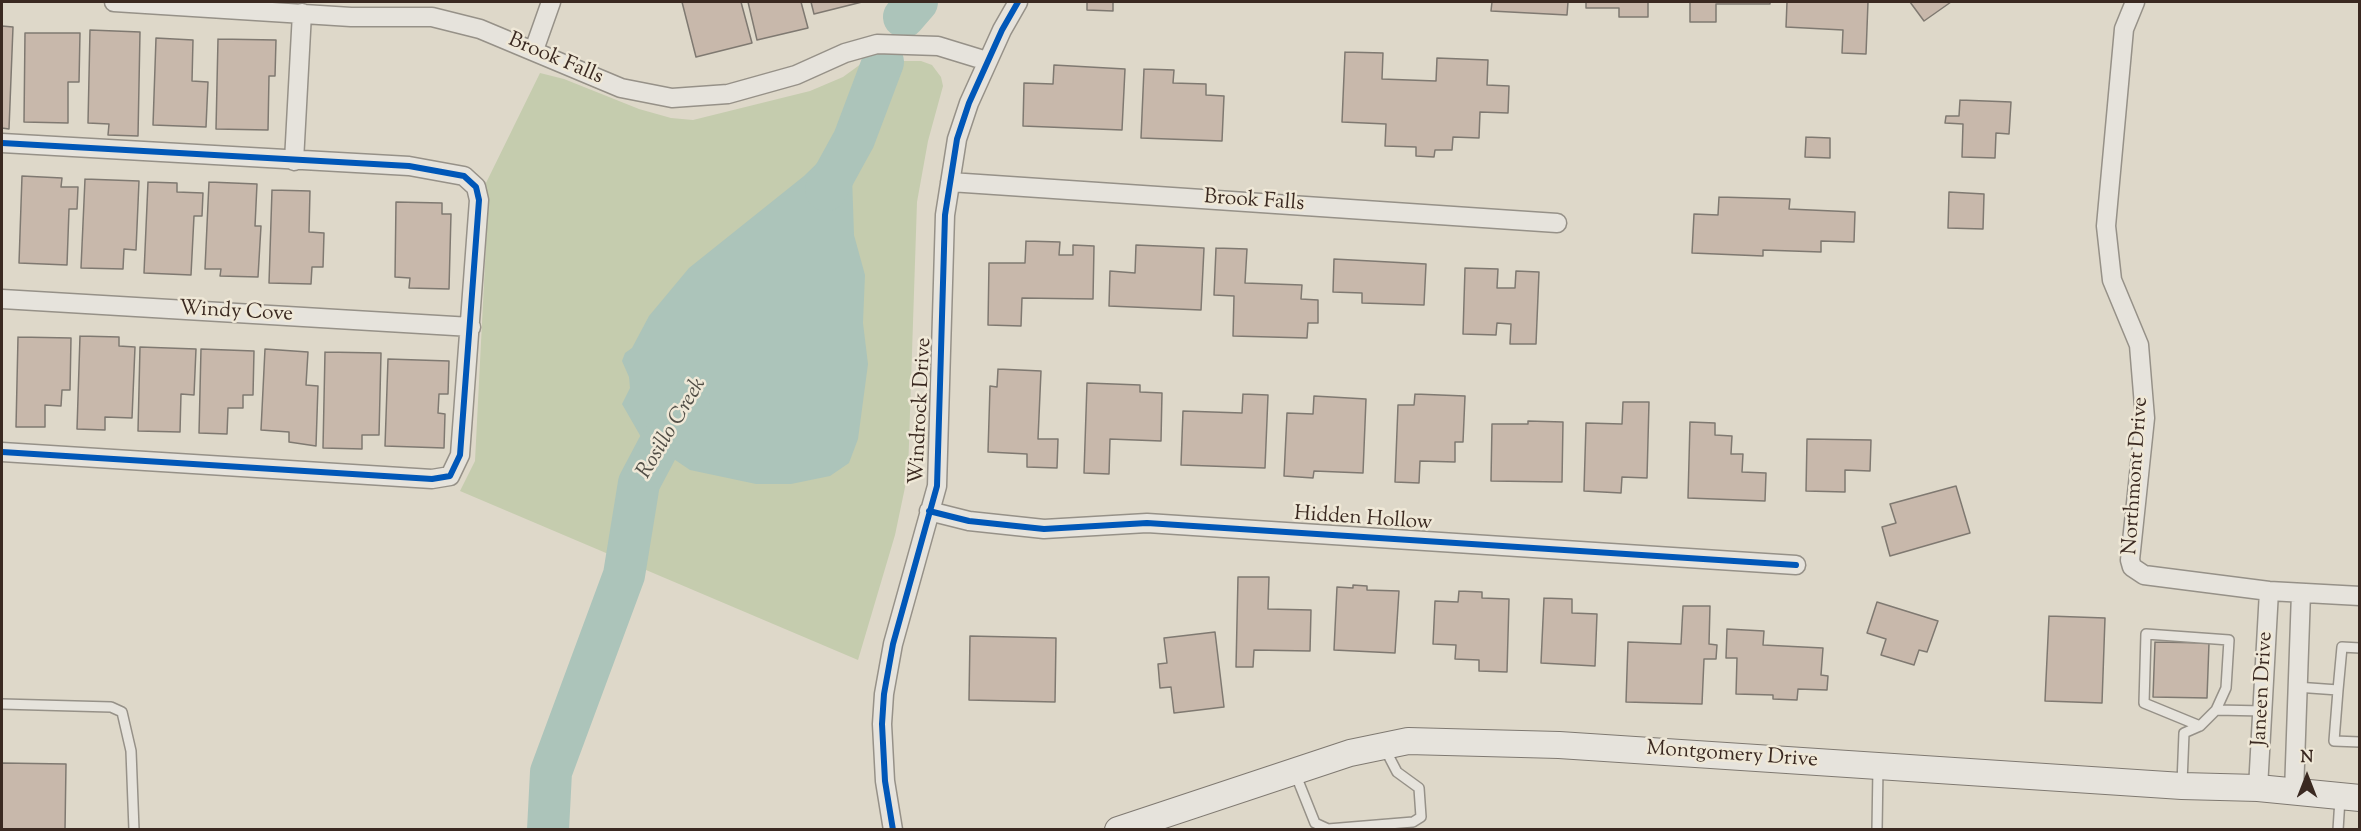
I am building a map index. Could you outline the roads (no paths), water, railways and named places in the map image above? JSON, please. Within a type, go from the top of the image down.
[{"type":"main road","name":"Montgomery Drive","points":[[1118,830],[1350,753],[1408,741],[1559,745],[2182,786],[2258,788],[2350,797]]},
{"type":"street","name":"Brook Falls","points":[[114,2],[302,13],[432,16],[480,29],[621,88],[672,98],[728,94],[796,75],[845,53],[877,44],[938,46],[987,61]]},
{"type":"street","points":[[534,50],[551,2]]},
{"type":"street","name":"Windrock Drive","points":[[893,830],[885,782],[882,724],[884,694],[892,644],[925,535],[937,486],[945,215],[957,139],[987,61],[1018,2]]},
{"type":"street","name":"Northmont Drive","points":[[2135,2],[2124,29],[2106,226],[2112,280],[2139,345],[2145,418],[2130,560],[2132,567],[2144,575],[2269,591],[2360,596]]},
{"type":"street","points":[[294,161],[302,13]]},
{"type":"street","points":[[2,143],[409,166],[464,176],[476,187],[478,200],[471,327],[460,455],[450,476],[432,479],[2,452]]},
{"type":"street","name":"Brook Falls","points":[[950,182],[1557,222]]},
{"type":"street","name":"Windy Cove","points":[[2,300],[471,327]]},
{"type":"street","name":"Hidden Hollow","points":[[929,512],[969,521],[1044,529],[1147,523],[1796,565]]},
{"type":"street","name":"Janeen Drive","points":[[2258,788],[2269,591]]},
{"type":"street","points":[[2294,792],[2301,593]]},
{"type":"lane","points":[[2182,786],[2184,733],[2200,726],[2216,710],[2226,688],[2229,640],[2146,634],[2144,703],[2200,726]]},
{"type":"lane","points":[[2360,648],[2342,647],[2334,741],[2360,742]]},
{"type":"lane","points":[[2296,687],[2338,690]]},
{"type":"lane","points":[[2,704],[111,707],[122,712],[131,751],[134,830]]},
{"type":"lane","points":[[2216,710],[2264,711]]},
{"type":"lane","points":[[1294,771],[1315,823],[1328,829],[1413,822],[1421,817],[1419,788],[1397,772],[1383,746]]},
{"type":"lane","points":[[1876,830],[1878,766]]},
{"type":"lane","points":[[2338,830],[2350,797]]},
{"type":"water","points":[[843,138],[854,139],[860,151],[852,176],[854,235],[865,275],[863,323],[868,364],[858,439],[849,463],[830,476],[791,484],[756,484],[690,470],[641,437],[622,404],[630,388],[629,377],[622,361],[625,353],[632,348],[649,316],[689,268],[804,176]]},
{"type":"waterway","name":"Rosillo Creek","points":[[904,17],[917,2]]},
{"type":"waterway","name":"Rosillo Creek","points":[[826,190],[854,139],[883,62]]},
{"type":"waterway","name":"Rosillo Creek","points":[[548,830],[551,772],[624,575],[639,483],[657,449],[689,400]]}]
